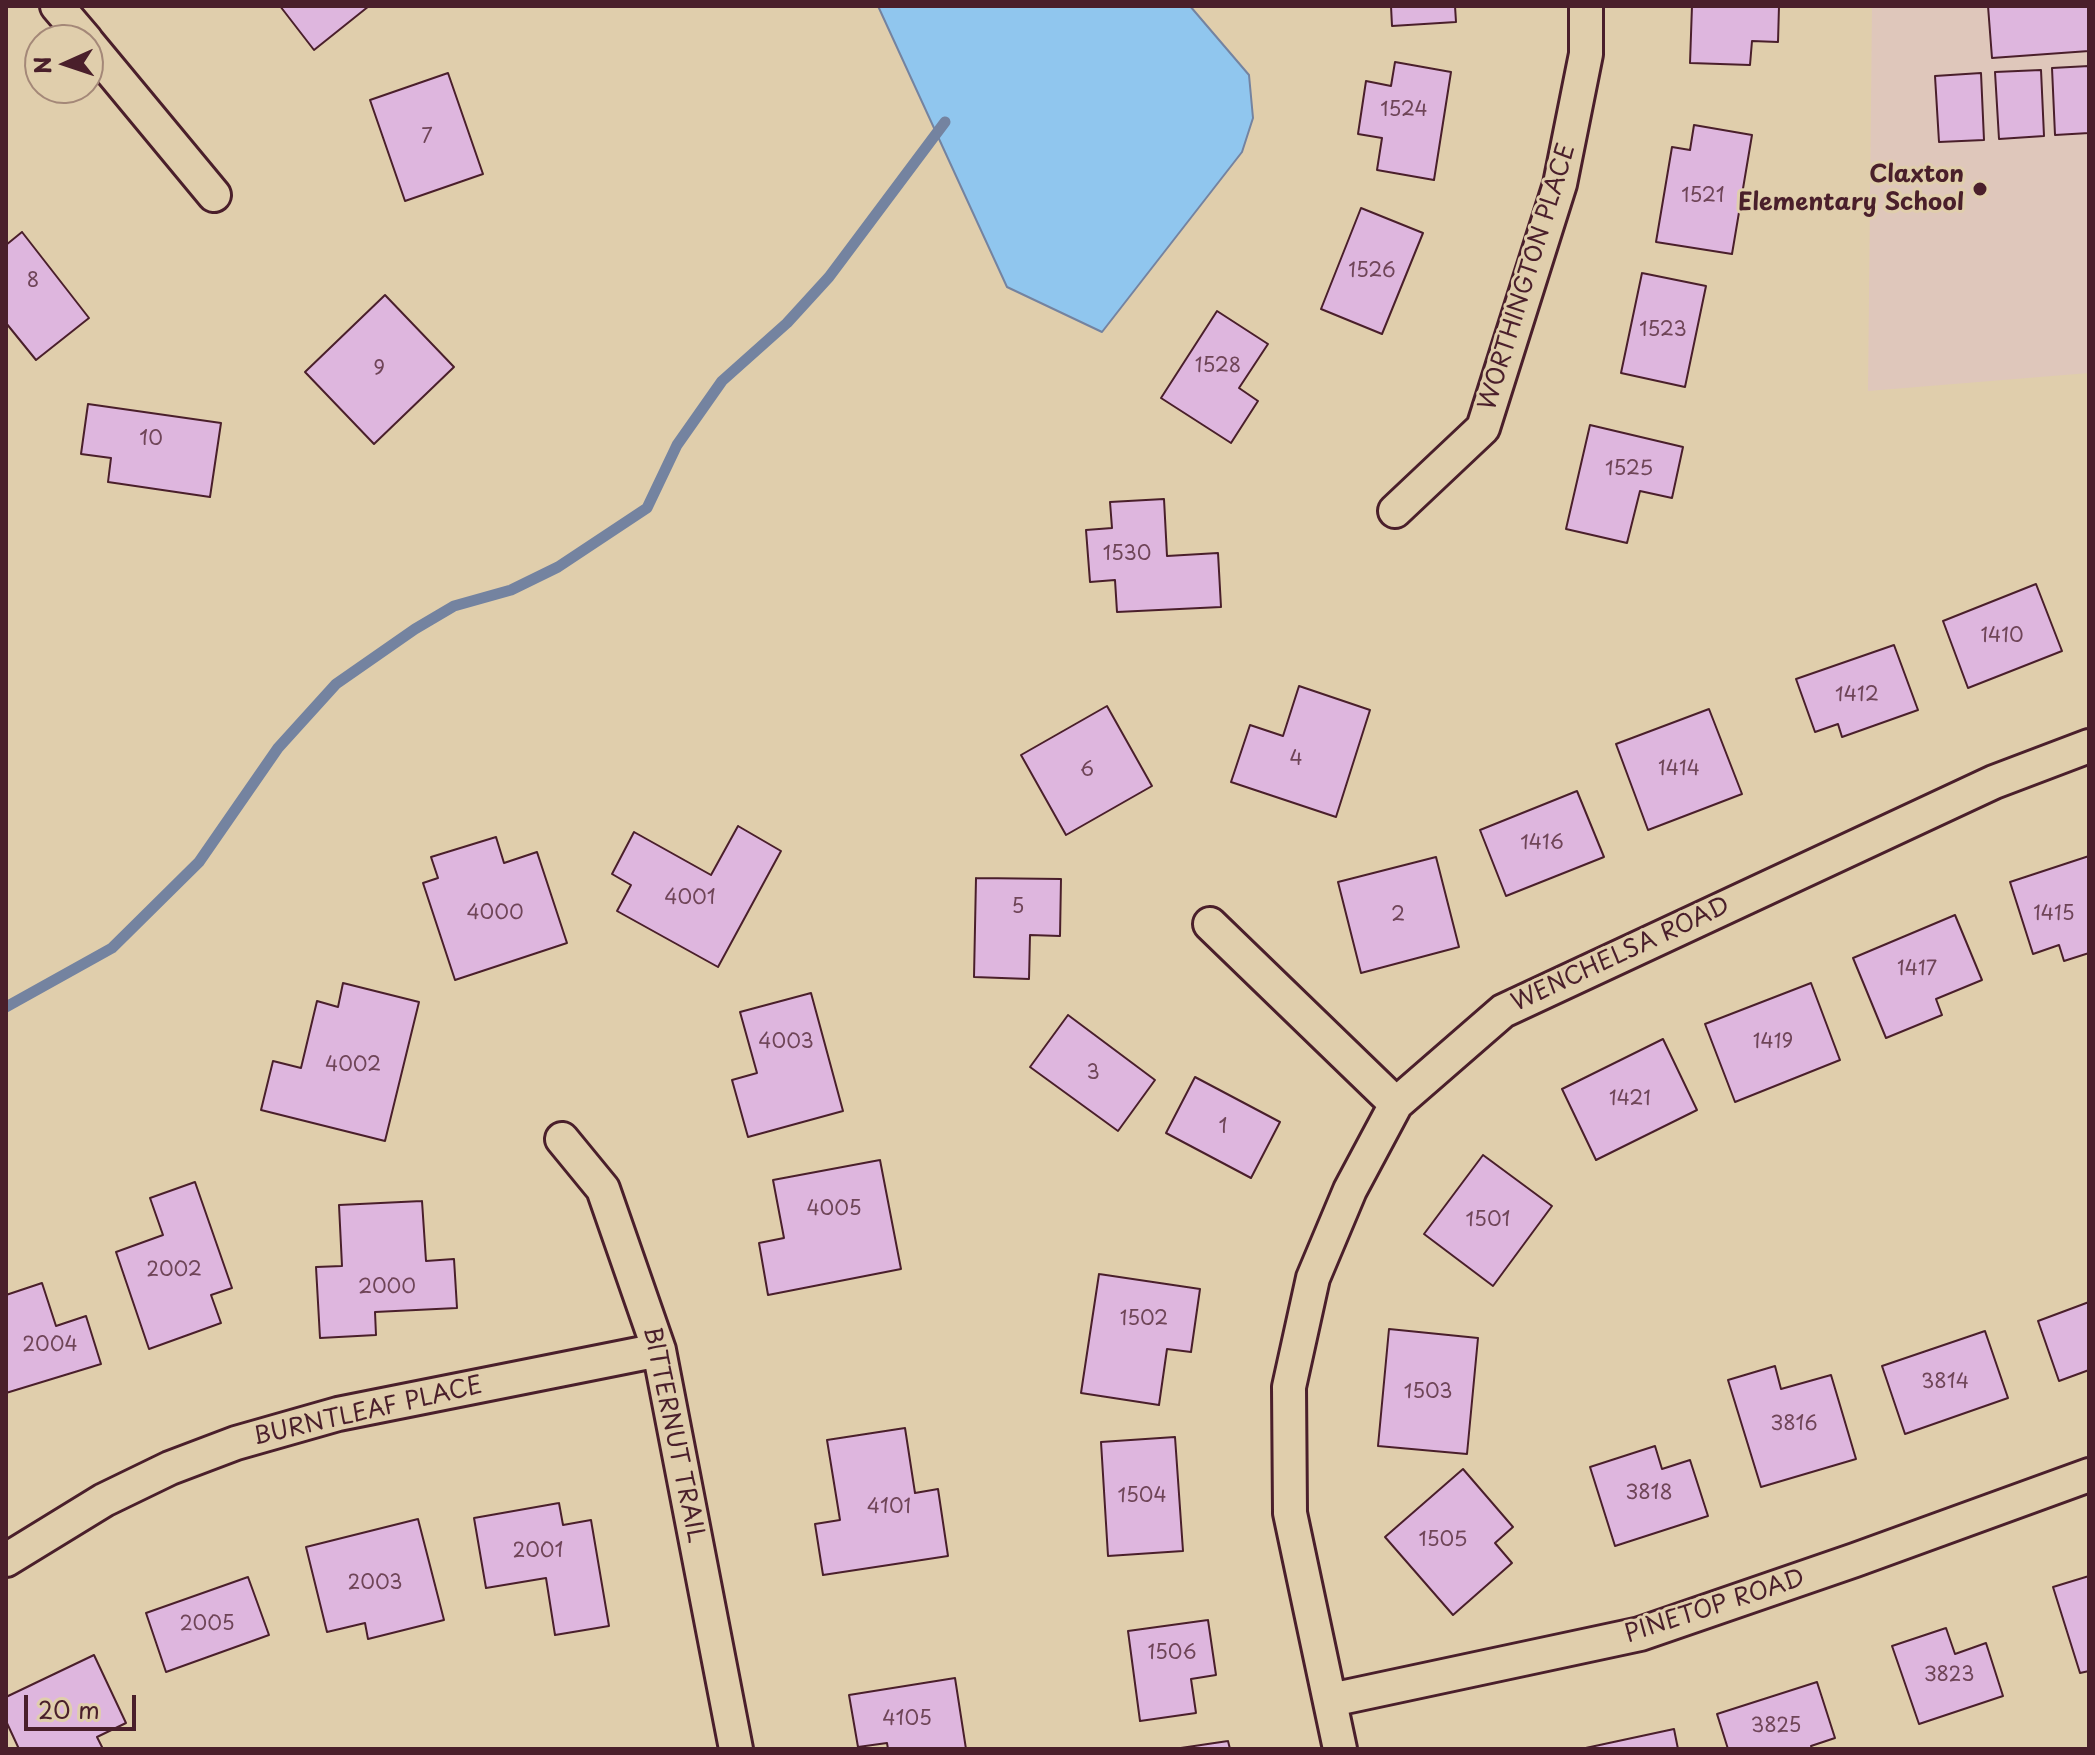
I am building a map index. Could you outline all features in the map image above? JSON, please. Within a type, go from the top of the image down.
[{"type":"street","points":[[57,6],[72,24]]},
{"type":"street","name":"WORTHINGTON PLACE","points":[[1395,511],[1483,428],[1560,184],[1586,54],[1586,6]]},
{"type":"street","points":[[104,62],[214,195]]},
{"type":"street","name":"WENCHELSA ROAD","points":[[1340,1749],[1290,1513],[1289,1387],[1313,1278],[1350,1190],[1396,1104],[1503,1011],[1994,782],[2089,746]]},
{"type":"street","points":[[1210,924],[1396,1104]]},
{"type":"street","name":"BITTERNUT TRAIL","points":[[562,1139],[603,1189],[659,1350],[736,1749]]},
{"type":"street","name":"BURNTLEAF PLACE","points":[[6,1560],[104,1500],[170,1468],[236,1443],[338,1414],[659,1350]]},
{"type":"street","name":"PINETOP ROAD","points":[[1331,1700],[1640,1634],[2089,1475]]},
{"type":"shaded area","name":"Claxton Elementary School","points":[[1872,6],[2089,6],[2089,373],[1868,391]]},
{"type":"water","points":[[878,6],[1190,6],[1249,75],[1253,118],[1242,152],[1102,332],[1007,287]]},
{"type":"building","points":[[280,6],[369,6],[314,50]]},
{"type":"building","points":[[1391,6],[1455,6],[1456,22],[1392,26]]},
{"type":"building","points":[[1692,6],[1779,6],[1778,42],[1752,41],[1750,65],[1690,63]]},
{"type":"building","points":[[1988,6],[2089,6],[2089,51],[1992,58]]},
{"type":"building","points":[[1395,62],[1451,72],[1434,180],[1377,170],[1382,138],[1358,134],[1366,81],[1391,86]]},
{"type":"building","points":[[2089,66],[2089,133],[2055,135],[2052,68]]},
{"type":"building","points":[[2041,70],[2044,136],[1999,139],[1995,72]]},
{"type":"building","points":[[448,73],[483,174],[405,201],[370,100]]},
{"type":"building","points":[[1981,73],[1984,140],[1939,142],[1935,76]]},
{"type":"building","points":[[1694,125],[1752,135],[1732,254],[1656,242],[1672,147],[1690,150]]},
{"type":"building","points":[[1361,208],[1423,233],[1382,334],[1321,309]]},
{"type":"building","points":[[22,232],[89,318],[36,360],[6,323],[6,245]]},
{"type":"building","points":[[1642,273],[1706,286],[1685,387],[1621,373]]},
{"type":"building","points":[[385,295],[454,367],[374,444],[305,372]]},
{"type":"building","points":[[1217,311],[1268,344],[1239,388],[1258,401],[1231,443],[1161,398]]},
{"type":"building","points":[[88,404],[221,423],[210,497],[108,482],[111,458],[81,454]]},
{"type":"building","points":[[1590,425],[1683,447],[1672,498],[1640,491],[1627,543],[1566,529]]},
{"type":"building","points":[[1164,499],[1167,556],[1218,553],[1221,607],[1117,612],[1115,580],[1090,582],[1086,530],[1112,528],[1110,502]]},
{"type":"building","points":[[2036,584],[2062,651],[1968,688],[1943,621]]},
{"type":"building","points":[[1894,645],[1918,710],[1842,737],[1838,724],[1815,732],[1796,679]]},
{"type":"building","points":[[1299,686],[1370,710],[1336,817],[1231,782],[1250,725],[1283,736]]},
{"type":"building","points":[[1107,706],[1152,786],[1066,835],[1021,755]]},
{"type":"building","points":[[1709,709],[1742,794],[1648,830],[1616,744]]},
{"type":"building","points":[[1577,791],[1604,857],[1506,896],[1480,830]]},
{"type":"building","points":[[738,826],[781,851],[718,967],[617,911],[631,885],[612,874],[634,832],[711,875]]},
{"type":"building","points":[[496,837],[504,863],[537,852],[567,943],[455,980],[423,883],[438,878],[431,857]]},
{"type":"building","points":[[2089,856],[2089,953],[2064,961],[2059,945],[2033,954],[2010,882]]},
{"type":"building","points":[[1436,857],[1459,947],[1361,973],[1338,882]]},
{"type":"building","points":[[976,878],[1061,879],[1060,936],[1030,935],[1029,979],[974,977]]},
{"type":"building","points":[[1955,915],[1982,980],[1936,999],[1942,1015],[1886,1038],[1853,958]]},
{"type":"building","points":[[343,983],[419,1002],[385,1141],[261,1110],[273,1061],[301,1068],[317,1001],[338,1007]]},
{"type":"building","points":[[1811,983],[1840,1060],[1735,1102],[1705,1024]]},
{"type":"building","points":[[811,993],[843,1111],[748,1137],[732,1080],[757,1073],[740,1012]]},
{"type":"building","points":[[1068,1015],[1155,1080],[1118,1131],[1030,1067]]},
{"type":"building","points":[[1663,1039],[1697,1110],[1596,1160],[1562,1089]]},
{"type":"building","points":[[1195,1077],[1280,1122],[1251,1178],[1166,1133]]},
{"type":"building","points":[[1483,1155],[1552,1206],[1493,1286],[1424,1234]]},
{"type":"building","points":[[880,1160],[901,1269],[768,1295],[759,1243],[784,1238],[773,1180]]},
{"type":"building","points":[[195,1182],[232,1288],[211,1295],[221,1323],[149,1349],[116,1252],[163,1235],[150,1198]]},
{"type":"building","points":[[422,1201],[426,1261],[454,1259],[457,1308],[375,1312],[376,1335],[320,1338],[316,1267],[342,1266],[339,1205]]},
{"type":"building","points":[[1099,1274],[1200,1289],[1191,1352],[1167,1349],[1159,1405],[1081,1393]]},
{"type":"building","points":[[42,1283],[56,1326],[86,1316],[101,1364],[6,1393],[6,1295]]},
{"type":"building","points":[[2089,1302],[2089,1370],[2059,1381],[2038,1321]]},
{"type":"building","points":[[1389,1329],[1478,1338],[1467,1454],[1378,1446]]},
{"type":"building","points":[[1985,1331],[2008,1398],[1905,1434],[1882,1366]]},
{"type":"building","points":[[1775,1366],[1781,1389],[1831,1375],[1856,1459],[1761,1487],[1728,1380]]},
{"type":"building","points":[[905,1428],[915,1493],[938,1489],[948,1556],[823,1575],[815,1524],[840,1520],[827,1440]]},
{"type":"building","points":[[1175,1437],[1183,1551],[1108,1556],[1101,1442]]},
{"type":"building","points":[[1655,1446],[1662,1469],[1690,1460],[1708,1516],[1615,1546],[1590,1467]]},
{"type":"building","points":[[1463,1469],[1513,1527],[1495,1543],[1512,1563],[1453,1615],[1385,1537]]},
{"type":"building","points":[[559,1503],[563,1525],[591,1520],[609,1626],[555,1635],[546,1578],[486,1588],[474,1518]]},
{"type":"building","points":[[418,1519],[444,1620],[368,1639],[365,1623],[327,1632],[306,1547]]},
{"type":"building","points":[[2089,1576],[2089,1671],[2080,1673],[2053,1587]]},
{"type":"building","points":[[248,1577],[269,1635],[166,1672],[146,1613]]},
{"type":"building","points":[[1208,1620],[1216,1675],[1191,1679],[1196,1713],[1140,1721],[1128,1631]]},
{"type":"building","points":[[1946,1628],[1955,1654],[1986,1643],[2003,1696],[1919,1724],[1892,1646]]},
{"type":"building","points":[[94,1655],[126,1723],[97,1737],[103,1749],[19,1749],[6,1721],[6,1697]]},
{"type":"building","points":[[955,1678],[966,1749],[888,1749],[887,1743],[858,1747],[849,1695]]},
{"type":"building","points":[[1817,1682],[1835,1738],[1811,1746],[1812,1749],[1728,1749],[1717,1714]]},
{"type":"building","points":[[1674,1729],[1678,1749],[1581,1749]]},
{"type":"building","points":[[1228,1741],[1230,1749],[1174,1749]]},
{"type":"waterway","points":[[6,1007],[112,948],[199,862],[278,748],[336,684],[454,606],[511,590],[558,567],[647,508],[677,445],[722,381],[787,323],[829,277],[945,122]]},
{"type":"place","name":"Claxton Elementary School","points":[[1980,189]]}]
